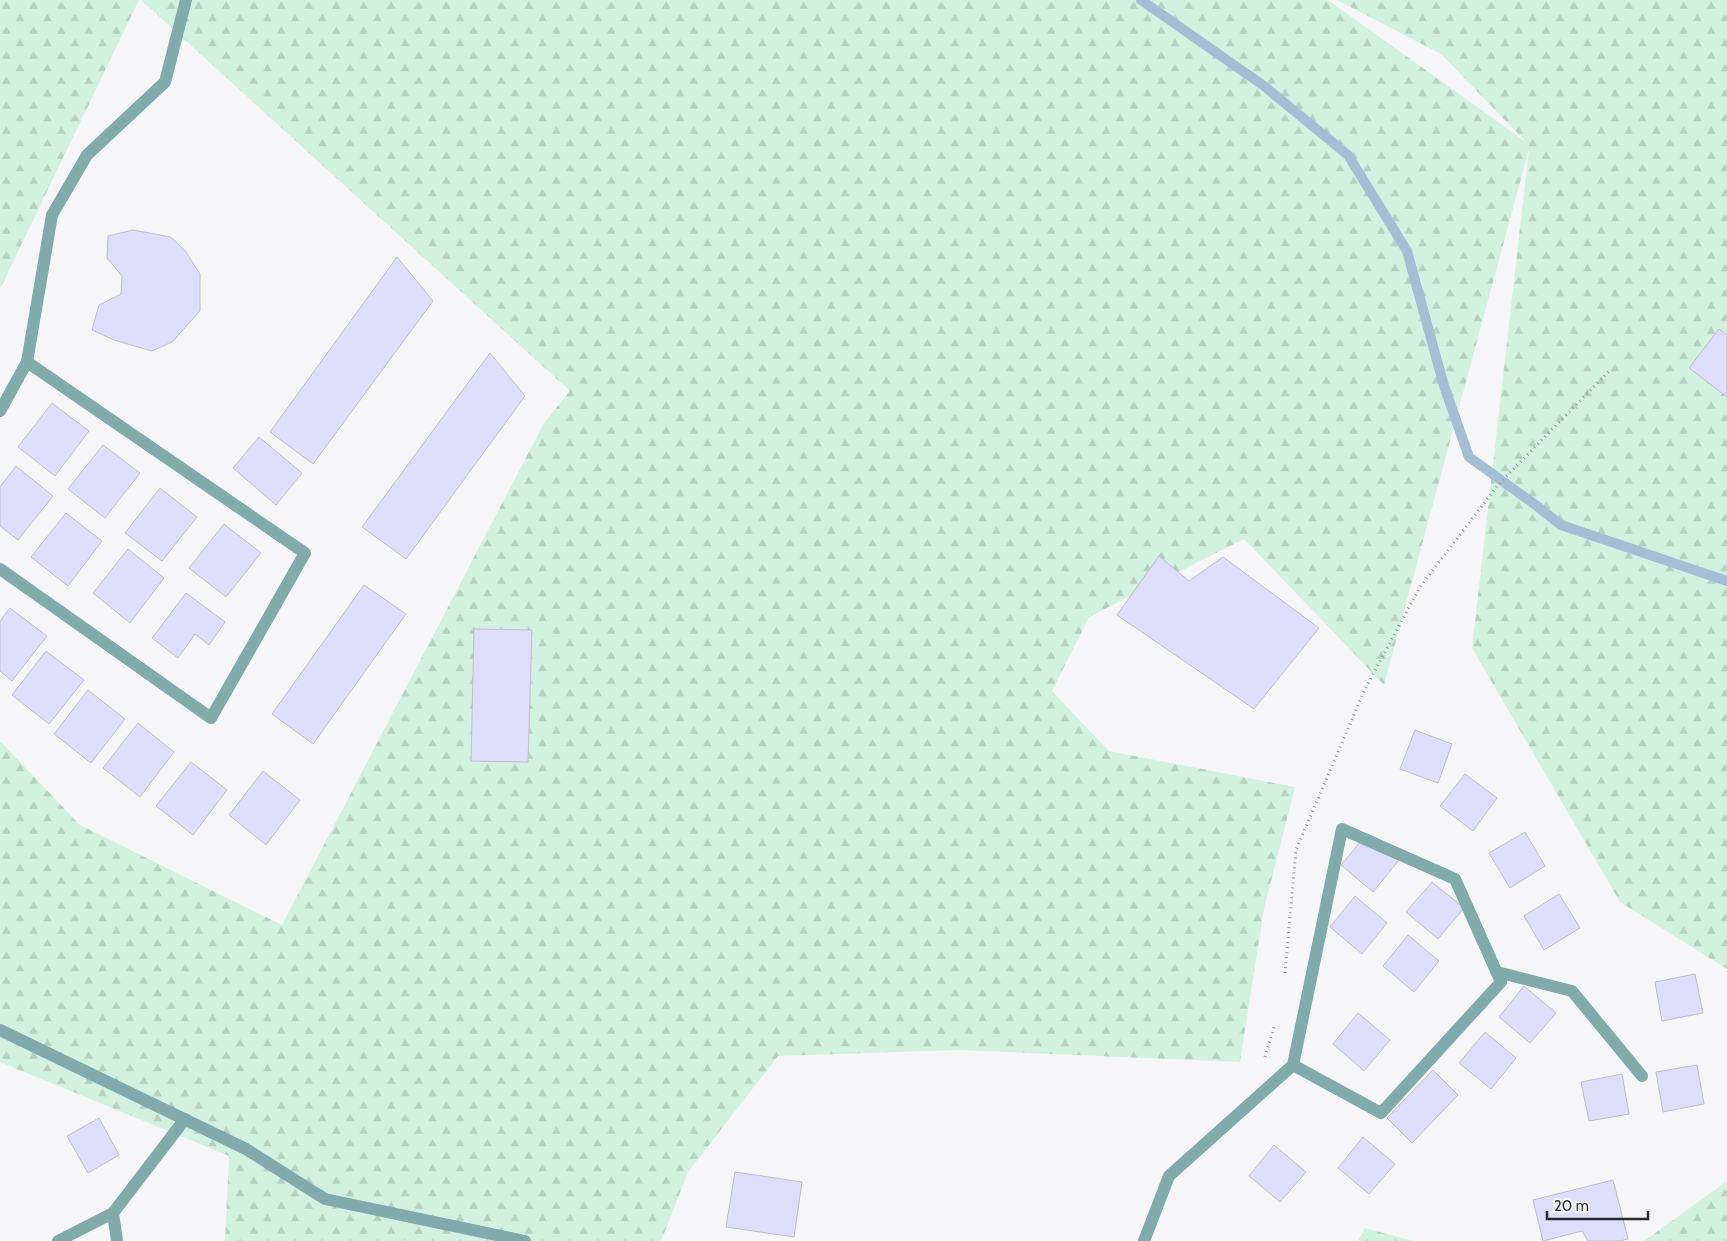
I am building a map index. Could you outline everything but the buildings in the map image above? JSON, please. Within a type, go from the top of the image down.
[{"type":"street","points":[[0,411],[27,362],[52,216],[87,155],[166,82],[186,0]]},
{"type":"street","points":[[0,569],[212,718],[305,553],[27,362]]},
{"type":"street","points":[[1144,1241],[1169,1176],[1293,1065],[1342,829],[1455,879],[1501,982],[1381,1113],[1293,1065]]},
{"type":"street","points":[[1497,972],[1572,991],[1642,1076]]},
{"type":"street","points":[[0,1030],[246,1149],[325,1199],[525,1241]]},
{"type":"street","points":[[58,1241],[113,1213],[185,1119]]},
{"type":"street","points":[[113,1213],[118,1241]]},
{"type":"path","points":[[1285,977],[1296,850],[1365,689],[1420,588],[1498,486],[1611,369]]},
{"type":"path","points":[[1263,1063],[1275,1025]]},
{"type":"green space","points":[[0,0],[139,0],[0,289]]},
{"type":"green space","points":[[141,0],[1328,0],[1526,142],[1441,54],[1337,0],[1727,0],[1727,969],[1620,902],[1472,648],[1529,149],[1384,685],[1244,539],[1089,617],[1052,691],[1109,751],[1295,787],[1264,909],[1240,1062],[960,1050],[778,1056],[688,1172],[661,1241],[225,1241],[229,1156],[0,1062],[0,741],[80,825],[282,925],[544,423],[570,391]]},
{"type":"green space","points":[[1727,1181],[1727,1241],[1644,1241]]},
{"type":"green space","points":[[1365,1228],[1413,1241],[1358,1241]]},
{"type":"waterway","points":[[1141,0],[1264,86],[1348,155],[1407,251],[1444,386],[1469,457],[1561,525],[1727,581]]}]
